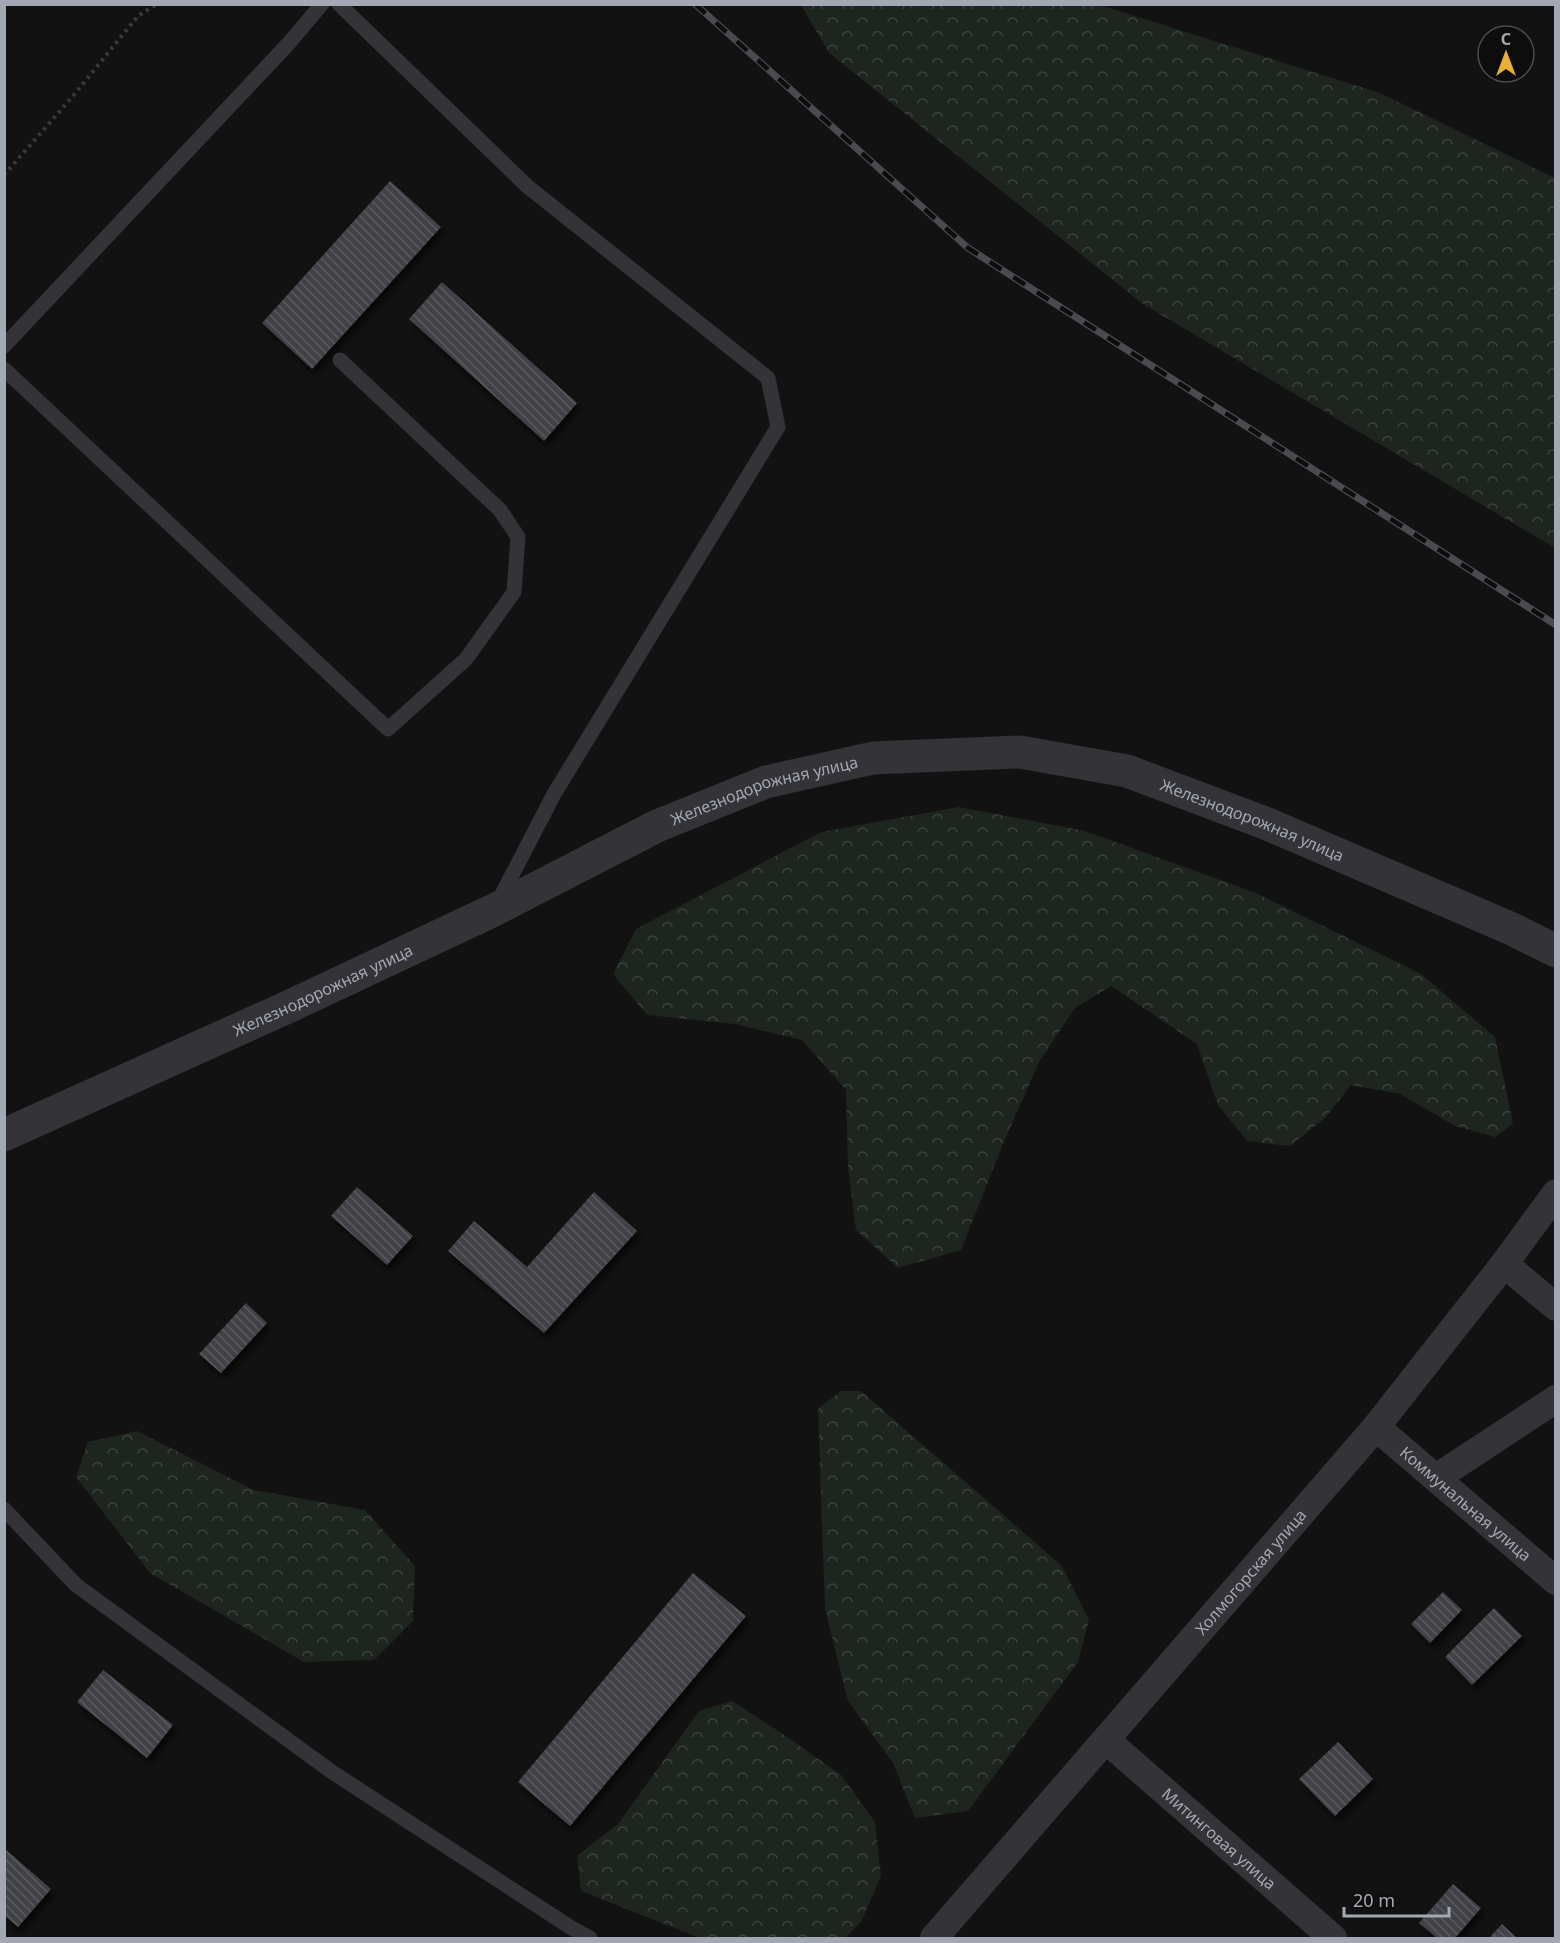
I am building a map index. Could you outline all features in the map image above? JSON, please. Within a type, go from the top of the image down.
[{"type":"street","name":"Железнодорожная улица","points":[[4,1135],[290,1006],[494,910],[657,826],[766,782],[873,758],[1020,752],[1127,771],[1254,819],[1512,929],[1556,951]]},
{"type":"street","name":"Холмогорская улица","points":[[934,1938],[1376,1427],[1504,1264],[1556,1193]]},
{"type":"street","points":[[1504,1264],[1556,1307]]},
{"type":"street","points":[[1436,1478],[1556,1399]]},
{"type":"street","name":"Коммунальная улица","points":[[1376,1427],[1556,1581]]},
{"type":"street","name":"Митинговая улица","points":[[1106,1740],[1333,1938]]},
{"type":"lane","points":[[4,346],[289,44],[322,4]]},
{"type":"lane","points":[[339,4],[527,186],[768,378],[778,427],[554,794],[494,910]]},
{"type":"lane","points":[[4,369],[388,729],[466,659],[514,592],[518,537],[500,510],[340,360]]},
{"type":"lane","points":[[4,1509],[76,1585],[332,1772],[590,1938]]},
{"type":"path","points":[[4,175],[73,96],[138,16],[157,4]]},
{"type":"green space","points":[[801,5],[1100,5],[1380,93],[1555,178],[1555,548],[1143,304],[829,53]]},
{"type":"green space","points":[[959,807],[1085,831],[1256,893],[1421,974],[1495,1037],[1513,1124],[1495,1137],[1455,1126],[1400,1094],[1351,1085],[1326,1117],[1290,1146],[1247,1141],[1218,1105],[1197,1044],[1111,986],[1075,1008],[1039,1062],[1003,1144],[961,1250],[898,1268],[856,1230],[848,1167],[846,1090],[802,1040],[735,1024],[647,1015],[613,974],[636,929],[821,832]]},
{"type":"green space","points":[[841,1391],[861,1391],[1062,1566],[1089,1620],[1078,1662],[968,1811],[915,1818],[893,1763],[848,1701],[825,1609],[818,1409]]},
{"type":"green space","points":[[137,1431],[254,1490],[365,1510],[415,1566],[413,1621],[374,1660],[304,1662],[150,1573],[76,1477],[88,1442]]},
{"type":"green space","points":[[732,1701],[841,1775],[875,1822],[881,1876],[861,1922],[845,1938],[700,1938],[581,1891],[577,1856],[618,1824],[699,1711]]},
{"type":"building","points":[[390,181],[441,227],[312,369],[262,323]]},
{"type":"building","points":[[442,282],[577,403],[544,441],[409,319]]},
{"type":"building","points":[[357,1187],[413,1236],[387,1265],[331,1216]]},
{"type":"building","points":[[594,1192],[637,1231],[544,1333],[448,1251],[474,1221],[527,1267]]},
{"type":"building","points":[[246,1303],[267,1323],[221,1373],[199,1354]]},
{"type":"building","points":[[693,1573],[746,1616],[570,1826],[518,1782]]},
{"type":"building","points":[[1443,1592],[1462,1610],[1430,1643],[1411,1624]]},
{"type":"building","points":[[1494,1608],[1522,1636],[1472,1685],[1445,1657]]},
{"type":"building","points":[[103,1670],[173,1725],[147,1758],[77,1702]]},
{"type":"building","points":[[1338,1742],[1373,1779],[1335,1816],[1299,1779]]},
{"type":"building","points":[[4,1848],[51,1889],[18,1927],[4,1915]]},
{"type":"building","points":[[1453,1884],[1481,1908],[1455,1938],[1437,1938],[1419,1923]]},
{"type":"building","points":[[1502,1924],[1517,1938],[1489,1938]]},
{"type":"railway","points":[[695,4],[968,248],[1556,625]]}]
